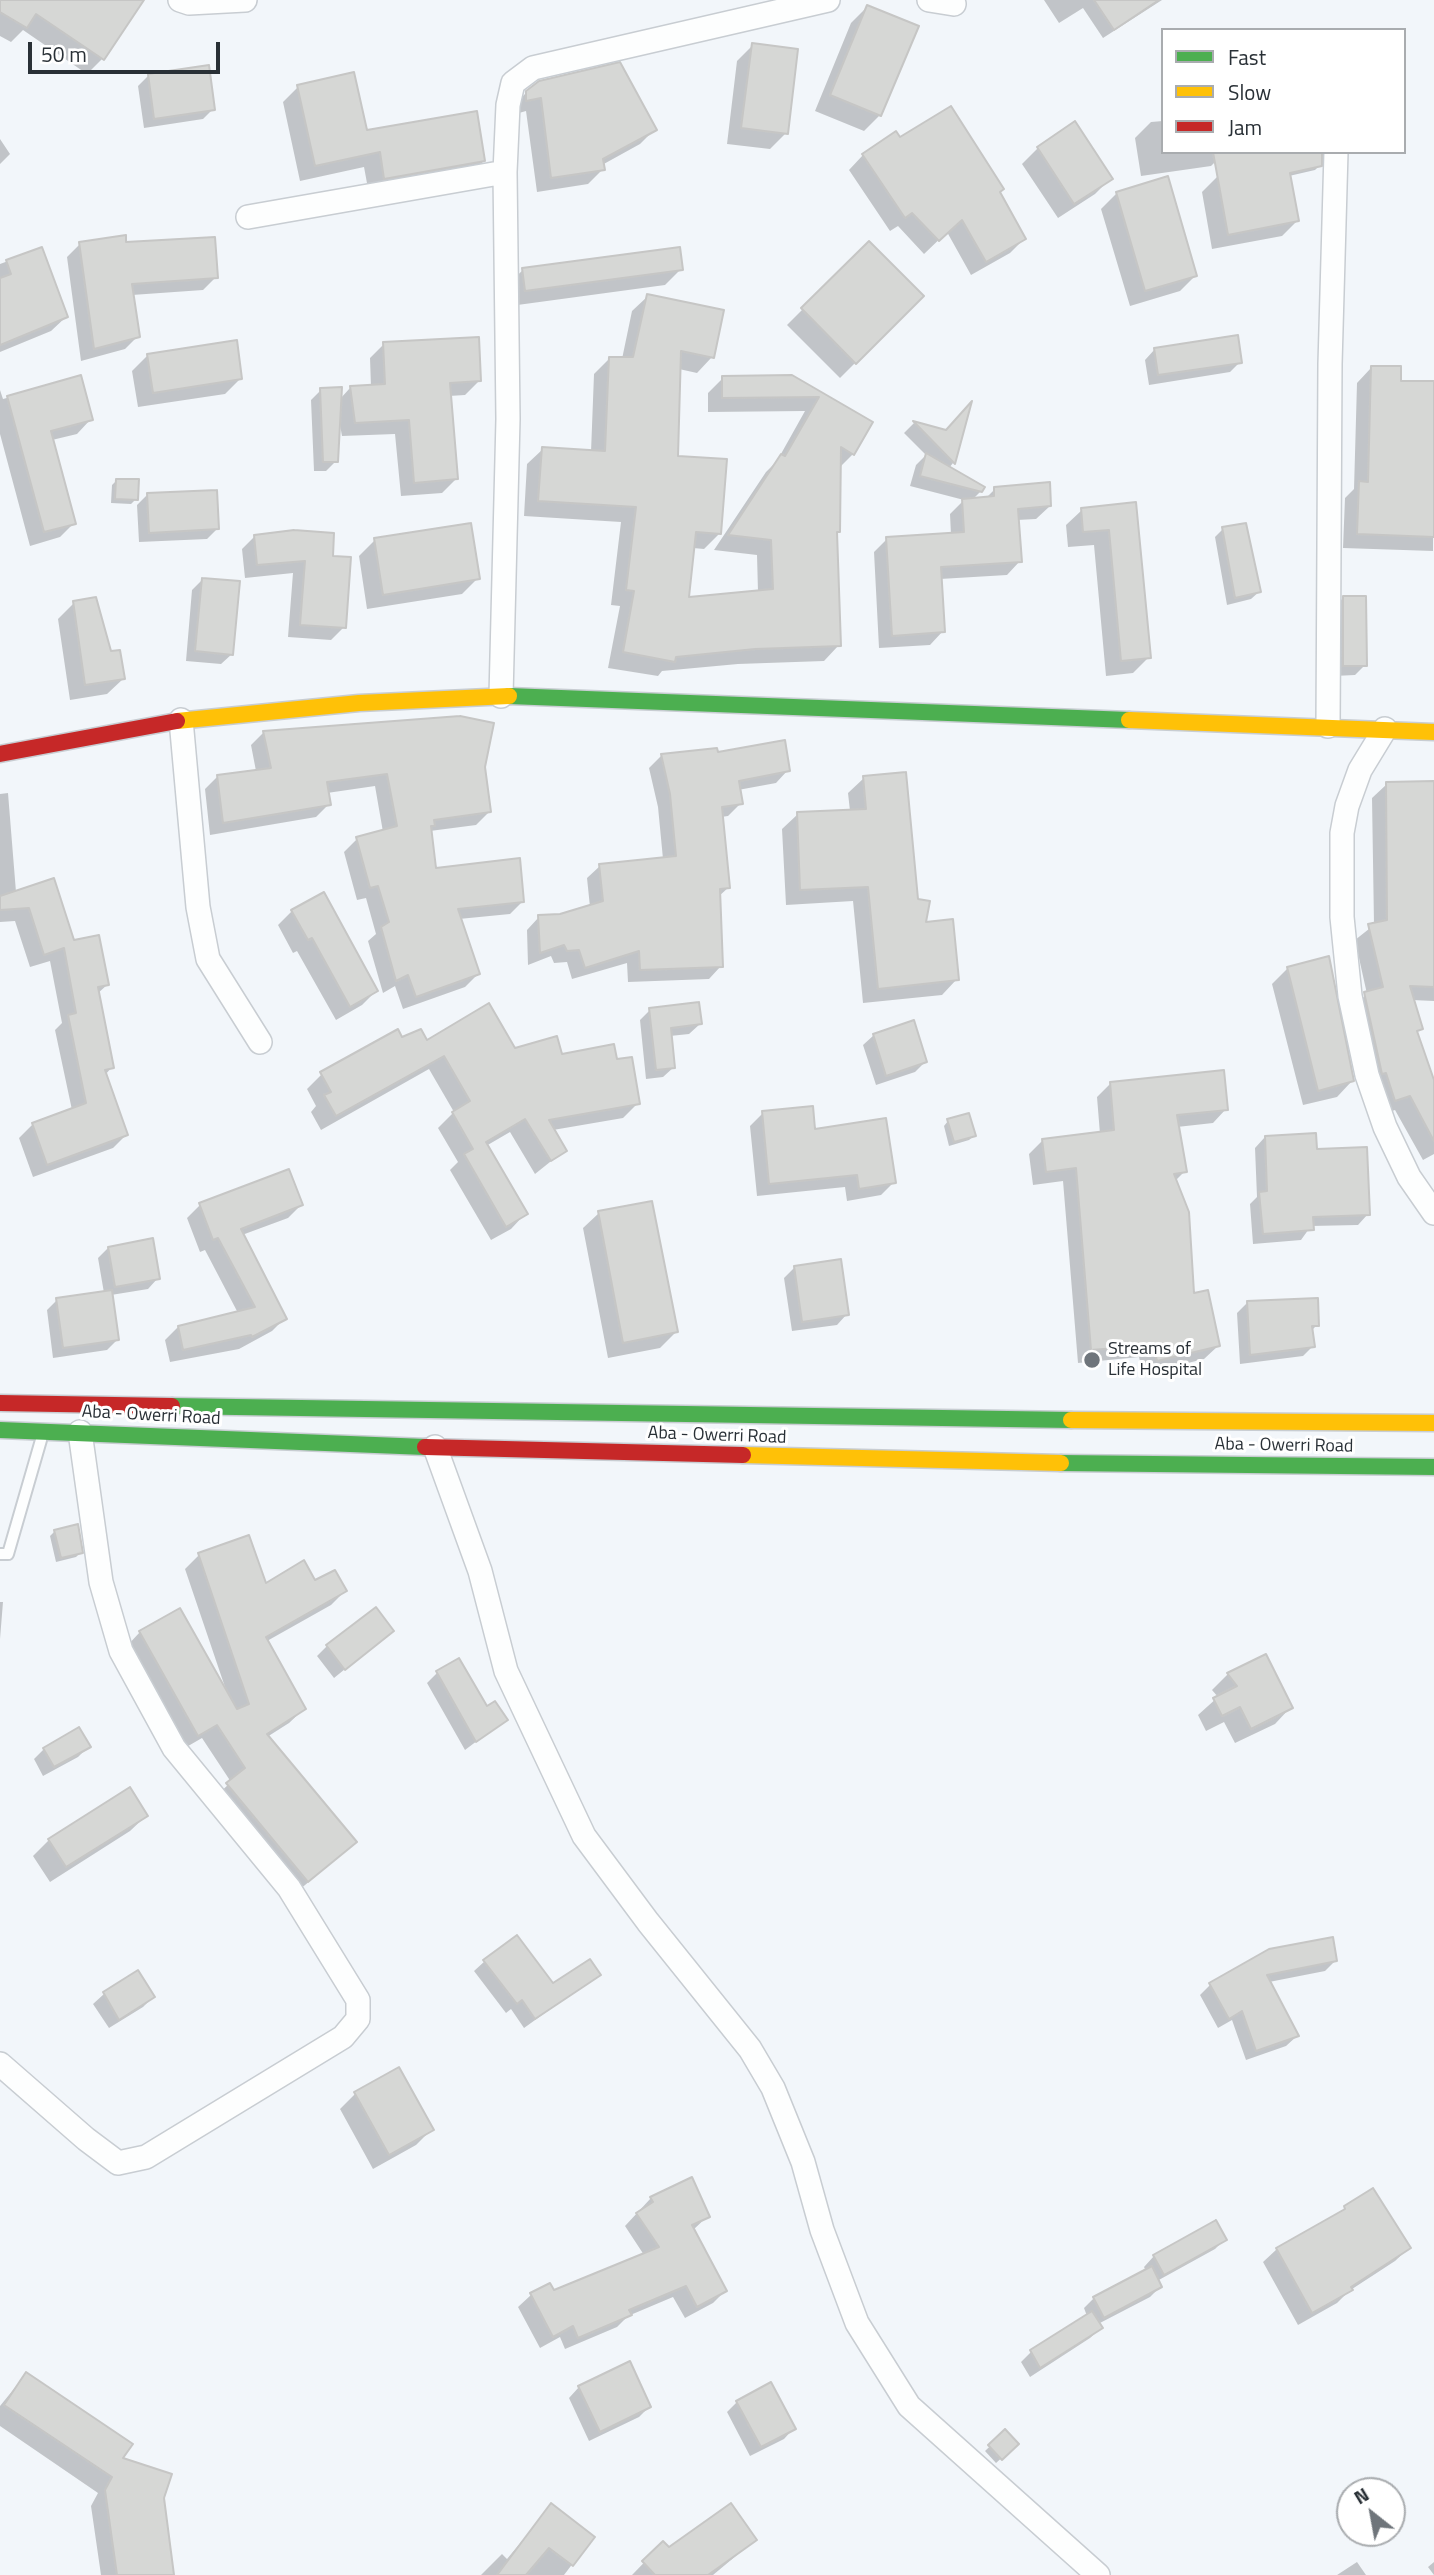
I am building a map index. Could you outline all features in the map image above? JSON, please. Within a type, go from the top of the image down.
[{"type":"main road","points":[[0,754],[181,720],[359,703],[501,696],[1434,732]]},
{"type":"main road","name":"Aba - Owerri Road","points":[[0,1403],[743,1417],[1434,1423]]},
{"type":"main road","name":"Aba - Owerri Road","points":[[0,1430],[435,1447],[1004,1462],[1434,1467]]},
{"type":"street","points":[[180,0],[189,3],[245,0]]},
{"type":"street","points":[[501,696],[508,419],[505,172],[508,105],[513,83],[533,68],[828,0]]},
{"type":"street","points":[[929,0],[954,4]]},
{"type":"street","points":[[1328,726],[1336,154]]},
{"type":"street","points":[[248,217],[505,172]]},
{"type":"street","points":[[181,720],[198,907],[208,959],[260,1042]]},
{"type":"street","points":[[1385,729],[1360,770],[1346,806],[1342,833],[1342,917],[1350,996],[1367,1075],[1385,1127],[1409,1177],[1434,1213]]},
{"type":"street","points":[[0,2064],[86,2139],[118,2163],[146,2157],[344,2037],[358,2020],[358,2000],[289,1888],[174,1748],[121,1651],[101,1582],[80,1432]]},
{"type":"street","points":[[435,1447],[480,1572],[506,1671],[584,1836],[750,2049],[773,2088],[803,2162],[822,2230],[857,2323],[909,2406],[1098,2575]]},
{"type":"lane","points":[[0,1554],[8,1554],[44,1430]]},
{"type":"building","points":[[0,0],[144,0],[104,60],[36,14],[27,28],[0,12]]},
{"type":"building","points":[[1094,0],[1159,0],[1114,30]]},
{"type":"building","points":[[867,5],[919,26],[881,116],[830,95]]},
{"type":"building","points":[[752,43],[798,49],[788,134],[741,128]]},
{"type":"building","points":[[620,62],[657,130],[603,159],[605,170],[551,178],[541,98],[526,101],[526,91],[539,81]]},
{"type":"building","points":[[209,65],[215,110],[154,119],[148,74]]},
{"type":"building","points":[[354,72],[367,130],[477,111],[485,161],[384,179],[380,152],[315,166],[297,85]]},
{"type":"building","points":[[951,106],[1004,189],[1000,192],[1026,239],[986,262],[962,220],[939,241],[912,213],[905,218],[862,154],[896,131],[900,137]]},
{"type":"building","points":[[1075,121],[1113,179],[1074,204],[1037,147]]},
{"type":"building","points":[[1213,154],[1322,154],[1322,166],[1290,173],[1299,221],[1228,235]]},
{"type":"building","points":[[1168,176],[1197,276],[1145,291],[1116,192]]},
{"type":"building","points":[[126,235],[126,242],[215,237],[218,278],[132,284],[140,337],[94,349],[79,242]]},
{"type":"building","points":[[869,241],[924,296],[856,364],[801,308]]},
{"type":"building","points":[[42,247],[68,317],[0,345],[0,278],[11,274],[6,260]]},
{"type":"building","points":[[680,247],[683,270],[525,291],[522,268]]},
{"type":"building","points":[[647,294],[724,310],[714,358],[681,351],[678,456],[727,459],[721,534],[696,532],[689,597],[773,589],[771,540],[728,535],[781,454],[785,456],[819,397],[722,398],[722,376],[792,375],[873,422],[854,455],[841,447],[840,532],[837,532],[841,646],[755,649],[676,657],[675,662],[623,652],[634,591],[626,590],[636,507],[538,501],[542,447],[605,451],[609,357],[633,357]]},
{"type":"building","points":[[1238,335],[1242,363],[1158,375],[1154,348]]},
{"type":"building","points":[[479,337],[481,381],[450,383],[458,479],[414,483],[409,420],[355,423],[350,386],[385,384],[383,342]]},
{"type":"building","points":[[237,340],[242,379],[153,393],[147,354]]},
{"type":"building","points":[[1371,366],[1401,366],[1401,381],[1434,381],[1434,537],[1357,534],[1359,481],[1368,482]]},
{"type":"building","points":[[81,375],[93,420],[51,431],[76,524],[44,532],[7,396]]},
{"type":"building","points":[[342,387],[338,462],[323,462],[320,388]]},
{"type":"building","points":[[972,401],[955,464],[913,421],[946,430]]},
{"type":"building","points":[[926,453],[985,487],[982,492],[920,476]]},
{"type":"building","points":[[116,479],[139,479],[138,500],[115,499]]},
{"type":"building","points":[[1050,482],[1051,506],[1018,509],[1022,562],[941,567],[945,632],[892,636],[886,537],[964,532],[962,499],[994,496],[994,487]]},
{"type":"building","points":[[217,490],[219,529],[149,533],[147,493]]},
{"type":"building","points":[[1136,502],[1151,658],[1121,661],[1109,530],[1083,532],[1081,508]]},
{"type":"building","points":[[471,523],[480,579],[383,595],[374,538]]},
{"type":"building","points":[[1246,523],[1261,592],[1235,598],[1222,527]]},
{"type":"building","points":[[294,530],[334,533],[333,556],[351,557],[346,628],[300,625],[305,561],[257,565],[254,535]]},
{"type":"building","points":[[202,578],[240,581],[233,655],[195,651]]},
{"type":"building","points":[[1343,596],[1366,596],[1367,666],[1343,666]]},
{"type":"building","points":[[96,597],[111,651],[120,650],[125,679],[85,685],[73,601]]},
{"type":"building","points":[[460,716],[494,723],[485,767],[491,812],[434,820],[435,826],[431,826],[436,868],[520,858],[524,902],[458,909],[480,974],[416,997],[408,975],[396,981],[381,927],[389,922],[378,886],[370,888],[356,837],[397,826],[387,774],[327,782],[331,805],[223,823],[217,775],[271,768],[263,731]]},
{"type":"building","points":[[785,740],[790,771],[739,781],[743,804],[722,807],[730,888],[720,889],[723,967],[640,970],[639,951],[585,968],[579,950],[567,951],[564,945],[540,953],[538,915],[560,914],[603,901],[599,864],[676,856],[670,794],[661,754],[717,748],[718,752]]},
{"type":"building","points":[[906,772],[918,899],[930,901],[926,922],[953,919],[959,980],[878,989],[868,887],[800,890],[797,812],[866,809],[863,776]]},
{"type":"building","points":[[1434,781],[1434,987],[1410,986],[1423,1029],[1417,1031],[1434,1080],[1434,1141],[1410,1096],[1395,1101],[1386,1073],[1382,1074],[1364,992],[1383,987],[1368,924],[1387,920],[1386,782]]},
{"type":"building","points":[[54,878],[74,940],[99,935],[109,985],[98,987],[114,1068],[105,1070],[128,1135],[47,1165],[32,1123],[86,1103],[68,1015],[76,1013],[64,948],[44,955],[29,908],[0,910],[0,896]]},
{"type":"building","points":[[324,892],[378,991],[350,1007],[312,938],[308,940],[291,910]]},
{"type":"building","points":[[1329,956],[1354,1081],[1318,1091],[1287,967]]},
{"type":"building","points":[[699,1002],[702,1024],[671,1028],[675,1068],[656,1070],[649,1008]]},
{"type":"building","points":[[489,1003],[515,1048],[557,1036],[562,1054],[614,1044],[617,1059],[632,1057],[640,1104],[549,1120],[567,1151],[551,1161],[525,1119],[486,1142],[528,1214],[506,1227],[464,1154],[473,1149],[452,1112],[470,1101],[444,1056],[336,1116],[324,1095],[331,1092],[320,1072],[398,1029],[402,1037],[421,1029],[427,1040]]},
{"type":"building","points":[[914,1020],[927,1062],[886,1076],[873,1034]]},
{"type":"building","points":[[1224,1070],[1228,1110],[1177,1115],[1187,1172],[1174,1174],[1189,1212],[1194,1293],[1208,1290],[1220,1346],[1157,1361],[1153,1345],[1091,1350],[1076,1168],[1046,1172],[1042,1139],[1114,1130],[1110,1082]]},
{"type":"building","points":[[813,1106],[815,1129],[886,1118],[896,1183],[859,1189],[857,1175],[769,1184],[762,1111]]},
{"type":"building","points":[[969,1113],[976,1136],[954,1142],[947,1119]]},
{"type":"building","points":[[1316,1133],[1317,1149],[1367,1147],[1370,1215],[1313,1217],[1314,1230],[1263,1234],[1259,1192],[1267,1191],[1265,1136]]},
{"type":"building","points":[[289,1169],[303,1205],[241,1229],[287,1319],[252,1337],[251,1335],[183,1350],[178,1326],[255,1307],[218,1238],[213,1240],[199,1203]]},
{"type":"building","points":[[652,1201],[678,1332],[623,1343],[598,1211]]},
{"type":"building","points":[[153,1238],[160,1279],[115,1287],[108,1247]]},
{"type":"building","points":[[841,1259],[849,1315],[802,1322],[794,1266]]},
{"type":"building","points":[[112,1290],[119,1340],[63,1348],[56,1298]]},
{"type":"building","points":[[1318,1298],[1319,1326],[1312,1326],[1315,1347],[1250,1355],[1247,1301]]},
{"type":"building","points":[[78,1524],[83,1553],[61,1558],[54,1530]]},
{"type":"building","points":[[249,1535],[266,1583],[304,1560],[315,1580],[335,1570],[347,1591],[266,1637],[306,1709],[267,1734],[357,1842],[308,1882],[226,1783],[245,1768],[217,1725],[198,1736],[139,1631],[180,1608],[237,1709],[249,1704],[198,1553]]},
{"type":"building","points":[[376,1607],[394,1631],[345,1670],[326,1645]]},
{"type":"building","points":[[1266,1654],[1293,1708],[1251,1729],[1240,1707],[1222,1716],[1213,1698],[1237,1686],[1227,1673]]},
{"type":"building","points":[[459,1658],[487,1706],[495,1701],[508,1720],[476,1742],[436,1671]]},
{"type":"building","points":[[79,1727],[91,1747],[54,1767],[43,1748]]},
{"type":"building","points":[[130,1787],[148,1816],[66,1867],[48,1839]]},
{"type":"building","points":[[517,1935],[553,1983],[590,1959],[601,1975],[535,2019],[522,2000],[517,2004],[483,1960]]},
{"type":"building","points":[[1333,1937],[1337,1961],[1267,1975],[1299,2036],[1256,2051],[1242,2011],[1229,2019],[1209,1983],[1269,1949]]},
{"type":"building","points":[[138,1970],[155,1997],[119,2020],[103,1992]]},
{"type":"building","points":[[399,2067],[434,2130],[389,2155],[354,2092]]},
{"type":"building","points":[[692,2177],[710,2217],[692,2225],[727,2291],[697,2307],[686,2286],[629,2310],[632,2315],[578,2338],[573,2326],[553,2337],[530,2293],[550,2283],[554,2290],[659,2247],[636,2213],[653,2202],[650,2197]]},
{"type":"building","points":[[1373,2188],[1411,2248],[1351,2287],[1353,2290],[1312,2313],[1276,2248],[1345,2209],[1344,2206]]},
{"type":"building","points":[[1216,2220],[1227,2240],[1164,2275],[1153,2255]]},
{"type":"building","points":[[1152,2266],[1162,2287],[1104,2318],[1093,2297]]},
{"type":"building","points":[[1092,2311],[1103,2328],[1040,2368],[1030,2350]]},
{"type":"building","points":[[630,2361],[651,2407],[600,2432],[578,2386]]},
{"type":"building","points":[[26,2372],[133,2444],[123,2458],[172,2474],[164,2498],[174,2575],[117,2575],[105,2490],[112,2477],[4,2405]]},
{"type":"building","points":[[771,2382],[796,2429],[761,2447],[736,2401]]},
{"type":"building","points":[[1005,2429],[1019,2444],[1002,2460],[988,2445]]},
{"type":"building","points":[[551,2503],[595,2537],[573,2566],[549,2548],[526,2575],[497,2575]]},
{"type":"building","points":[[731,2503],[757,2540],[708,2575],[655,2575],[642,2561],[663,2541],[669,2547]]},
{"type":"traffic: fast","points":[[509,696],[1129,720]]},
{"type":"traffic: fast","points":[[172,1406],[1071,1420]]},
{"type":"traffic: fast","points":[[0,1430],[425,1447]]},
{"type":"traffic: fast","points":[[1061,1463],[1434,1467]]},
{"type":"traffic: slow","points":[[177,721],[359,703],[509,696]]},
{"type":"traffic: slow","points":[[1129,720],[1434,732]]},
{"type":"traffic: slow","points":[[1071,1420],[1434,1423]]},
{"type":"traffic: slow","points":[[743,1455],[1061,1463]]},
{"type":"traffic: jam","points":[[0,754],[177,721]]},
{"type":"traffic: jam","points":[[0,1403],[172,1406]]},
{"type":"traffic: jam","points":[[425,1447],[743,1455]]},
{"type":"place","name":"Streams of Life Hospital","points":[[1092,1360]]}]
